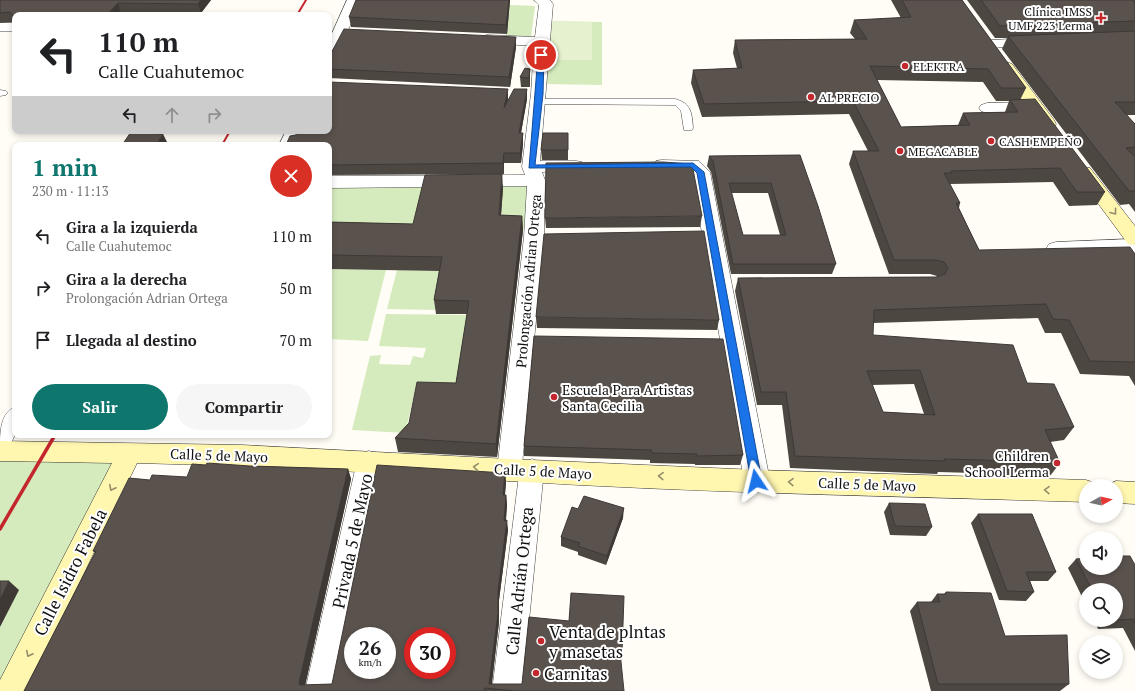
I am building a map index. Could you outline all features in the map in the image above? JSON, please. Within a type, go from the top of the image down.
[{"type":"main road","points":[[986,38],[1059,139]]},
{"type":"main road","points":[[1073,158],[1135,239]]},
{"type":"main road","name":"Calle 5 de Mayo","points":[[0,451],[19,453],[130,453],[369,461],[756,481],[1079,491]]},
{"type":"main road","name":"Calle Isidro Fabela","points":[[11,691],[130,453]]},
{"type":"main road","points":[[1123,492],[1135,493]]},
{"type":"street","points":[[332,49],[354,0]]},
{"type":"street","name":"Prolongación Adrian Ortega","points":[[520,470],[541,237],[534,173],[534,97],[546,4],[542,0]]},
{"type":"street","points":[[0,27],[12,27]]},
{"type":"street","points":[[340,32],[355,33]]},
{"type":"street","points":[[472,38],[542,42]]},
{"type":"street","points":[[986,38],[1051,42]]},
{"type":"street","points":[[987,108],[1035,107]]},
{"type":"street","points":[[643,166],[693,165],[701,172],[703,234],[720,283],[723,340],[756,481]]},
{"type":"street","points":[[332,182],[534,173],[595,166]]},
{"type":"street","points":[[1038,249],[1135,246]]},
{"type":"street","points":[[720,283],[744,283]]},
{"type":"street","points":[[0,440],[12,421]]},
{"type":"street","name":"Privada 5 de Mayo","points":[[320,691],[369,461]]},
{"type":"street","name":"Calle Adrián Ortega","points":[[507,691],[520,470]]},
{"type":"lane","points":[[534,97],[682,103],[686,107],[688,128]]},
{"type":"green space","points":[[510,5],[535,6],[531,37],[506,35]]},
{"type":"green space","points":[[551,21],[602,22],[602,85],[546,84]]},
{"type":"green space","points":[[551,21],[592,22],[592,60],[548,60]]},
{"type":"green space","points":[[528,185],[524,229],[516,230],[501,227],[502,197],[417,230],[332,236],[332,188]]},
{"type":"green space","points":[[332,269],[386,270],[368,341],[332,339]]},
{"type":"green space","points":[[397,270],[444,271],[437,310],[387,309]]},
{"type":"green space","points":[[386,314],[471,315],[458,393],[415,392],[405,433],[352,430],[370,356],[381,355],[379,364],[410,365],[413,356],[423,358],[426,348],[379,346]]},
{"type":"green space","points":[[0,451],[130,453],[11,691],[0,691]]},
{"type":"building","points":[[0,0],[201,0],[198,4],[118,3],[110,12],[12,12],[12,15],[10,12],[0,13]]},
{"type":"building","points":[[356,0],[509,0],[506,25],[349,17]]},
{"type":"building","points":[[902,0],[962,0],[1026,88],[1001,88],[988,69],[870,66],[901,127],[970,125],[963,113],[1018,112],[1010,100],[1035,99],[1105,192],[1077,192],[1060,168],[951,171],[952,173],[944,173],[960,203],[956,203],[979,250],[1130,247],[1135,254],[1135,362],[1090,361],[1069,320],[1053,319],[1046,304],[874,310],[873,335],[1013,345],[1027,383],[1054,384],[1074,427],[1045,430],[1060,463],[1029,464],[984,460],[944,459],[945,461],[795,456],[786,392],[761,392],[738,278],[936,277],[945,274],[948,268],[944,262],[936,260],[894,260],[853,151],[879,151],[853,101],[704,104],[693,70],[742,68],[735,40],[867,39],[854,20],[911,17]],"holes":[[[920,370],[935,415],[883,412],[867,371]]]},
{"type":"building","points":[[981,0],[1132,0],[1135,3],[1135,21],[1000,26]]},
{"type":"building","points":[[344,29],[516,37],[509,77],[332,69],[332,51]]},
{"type":"building","points":[[1135,31],[1135,102],[1115,102],[1135,124],[1135,147],[1126,148],[1135,157],[1135,191],[1129,191],[1008,36]]},
{"type":"building","points":[[525,68],[530,69],[529,78],[520,77]]},
{"type":"building","points":[[332,82],[508,89],[504,108],[514,89],[527,89],[519,133],[523,133],[520,153],[504,153],[503,163],[332,165],[332,142],[287,142],[290,136],[332,134]]},
{"type":"building","points":[[543,133],[568,133],[568,150],[541,150]]},
{"type":"building","points":[[130,134],[163,134],[158,142],[124,142]]},
{"type":"building","points":[[800,155],[836,264],[733,264],[713,161],[709,156]],"holes":[[[729,183],[771,183],[786,235],[743,235]]]},
{"type":"building","points":[[663,162],[692,164],[702,216],[545,218],[546,163]]},
{"type":"building","points":[[502,174],[499,215],[522,216],[496,444],[395,438],[409,423],[417,382],[456,383],[469,301],[434,300],[442,257],[332,255],[332,222],[413,224],[425,175]]},
{"type":"building","points":[[704,231],[719,320],[536,317],[544,234]]},
{"type":"building","points":[[534,336],[723,339],[743,455],[697,456],[697,454],[652,453],[651,450],[524,446]]},
{"type":"building","points":[[207,463],[348,469],[299,683],[300,685],[332,684],[377,465],[505,473],[503,495],[506,495],[504,521],[507,520],[498,591],[498,613],[489,684],[522,684],[529,617],[569,621],[571,593],[624,596],[622,652],[620,652],[624,691],[515,691],[485,688],[484,691],[24,691],[96,551],[93,551],[129,478],[150,480],[152,475],[187,477],[192,464],[206,465]]},
{"type":"building","points":[[584,496],[624,508],[607,556],[578,546],[580,543],[561,537],[572,507],[578,509]]},
{"type":"building","points":[[889,503],[925,504],[932,527],[895,526]]},
{"type":"building","points":[[978,514],[1032,514],[1056,572],[1026,572],[1034,592],[1007,591]]},
{"type":"building","points":[[1123,556],[1130,556],[1135,565],[1135,623],[1133,619],[1123,620],[1123,583],[1088,583],[1084,575],[1123,575]]},
{"type":"building","points":[[0,581],[9,581],[0,599]]},
{"type":"building","points":[[946,592],[991,593],[1005,636],[1067,635],[1069,684],[938,684],[917,602],[940,602],[937,594],[946,594]]},
{"type":"railway","points":[[299,12],[306,0]]},
{"type":"railway","points":[[224,142],[228,134]]},
{"type":"railway","points":[[0,529],[53,438]]},
{"type":"place","name":"Clínica IMSS UMF 223 Lerma","points":[[1101,18]]},
{"type":"place","name":"ELEKTRA","points":[[905,66]]},
{"type":"place","name":"AL PRECIO","points":[[811,97]]},
{"type":"place","name":"CASH EMPEÑO","points":[[991,141]]},
{"type":"place","name":"MEGACABLE","points":[[900,151]]},
{"type":"place","name":"Escuela Para Artistas Santa Cecilia","points":[[554,397]]},
{"type":"place","name":"Children School Lerma","points":[[1057,463]]},
{"type":"place","name":"Venta de plntas y masetas","points":[[541,641]]},
{"type":"place","name":"Carnitas","points":[[536,673]]},
{"type":"route","points":[[541,55],[539,94],[531,167],[693,165],[701,172],[756,481]]}]
